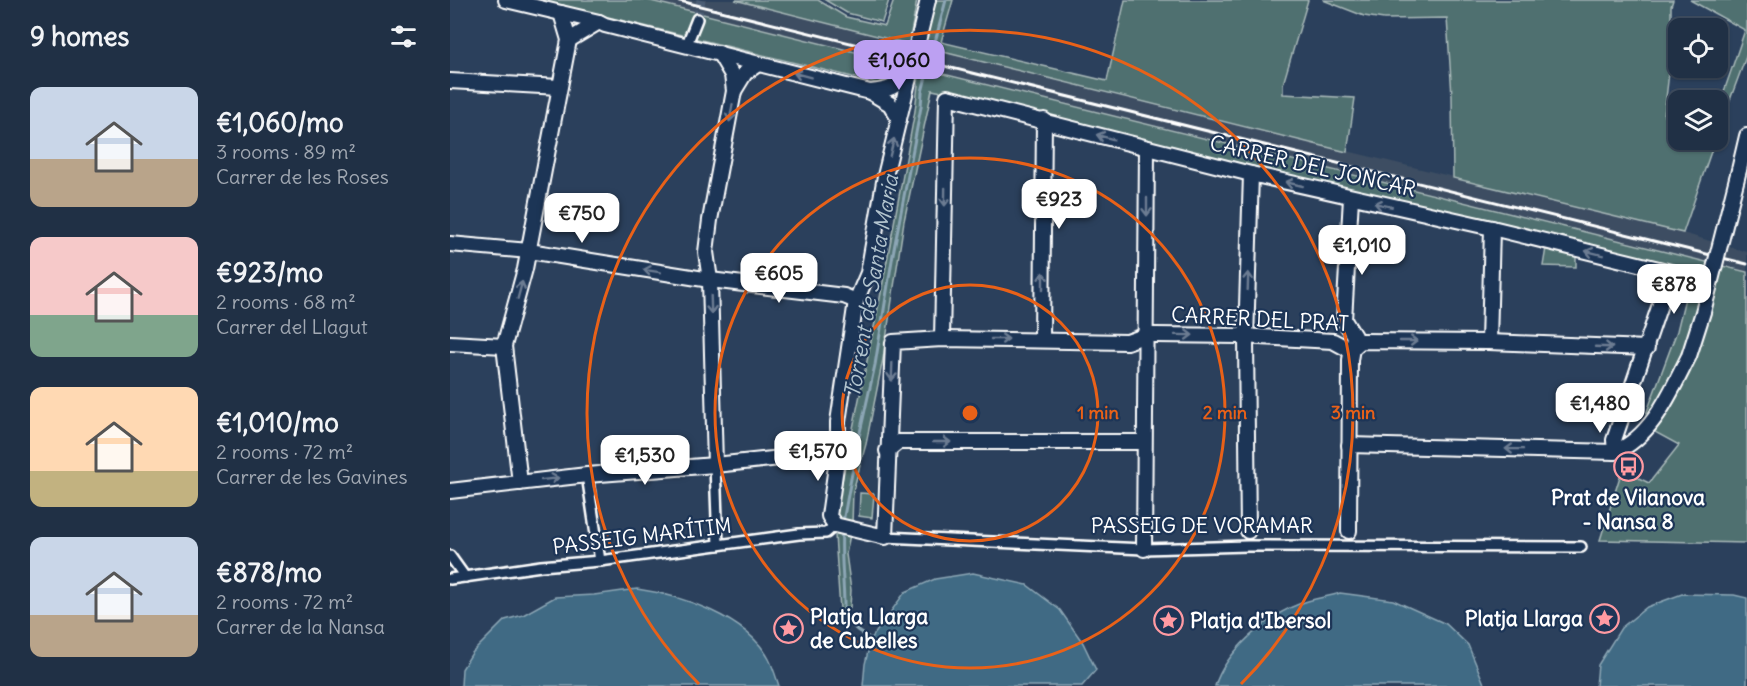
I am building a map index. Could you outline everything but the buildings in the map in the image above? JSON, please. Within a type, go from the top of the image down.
[{"type":"street","points":[[506,0],[870,92],[890,104],[899,119]]},
{"type":"street","points":[[834,522],[838,422],[856,301],[868,273],[885,176],[928,0]]},
{"type":"street","points":[[520,483],[504,346],[529,251],[569,40],[561,13]]},
{"type":"street","points":[[688,39],[697,19]]},
{"type":"street","points":[[569,40],[599,22]]},
{"type":"street","points":[[718,53],[732,75],[734,91],[706,252],[710,280],[718,545]]},
{"type":"street","points":[[734,91],[745,73],[758,64]]},
{"type":"street","points":[[870,92],[890,90],[912,67]]},
{"type":"street","points":[[450,81],[559,87]]},
{"type":"street","name":"CARRER DEL JONCAR","points":[[942,339],[947,97],[1251,174],[1492,228],[1671,272],[1647,348]]},
{"type":"street","points":[[1042,339],[1044,120]]},
{"type":"street","points":[[1349,445],[1615,452],[1627,447],[1653,421],[1689,356],[1703,312],[1747,136]]},
{"type":"street","points":[[1144,549],[1147,148]]},
{"type":"street","points":[[1248,531],[1246,338],[1251,174]]},
{"type":"street","points":[[1349,531],[1350,360],[1354,336],[1344,320],[1351,198]]},
{"type":"street","points":[[1489,342],[1492,228]]},
{"type":"street","points":[[450,244],[529,251],[710,280],[844,296],[856,301]]},
{"type":"street","name":"CARRER DEL PRAT","points":[[894,437],[893,342],[942,339],[1127,342],[1147,335],[1333,340],[1347,348],[1353,348],[1361,341],[1489,342],[1647,348]]},
{"type":"street","points":[[450,342],[504,346]]},
{"type":"street","points":[[1615,452],[1614,440],[1647,348]]},
{"type":"street","points":[[1621,422],[1627,435],[1638,436]]},
{"type":"street","points":[[885,537],[887,451],[894,437],[1144,442]]},
{"type":"street","points":[[450,491],[586,475],[838,452]]},
{"type":"street","points":[[586,475],[600,561]]},
{"type":"street","name":"PASSEIG DE VORAMAR","points":[[834,522],[854,530],[885,537],[1144,549],[1248,546],[1581,547]]},
{"type":"street","name":"PASSEIG MARÍTIM","points":[[450,579],[799,534],[826,533],[834,522]]},
{"type":"street","points":[[450,556],[465,577]]},
{"type":"shaded area","points":[[647,0],[735,0],[909,44],[903,64]]},
{"type":"shaded area","points":[[938,51],[1683,233],[1747,252],[1747,272],[935,72]]},
{"type":"shaded area","points":[[973,573],[1027,585],[1060,610],[1083,643],[1096,670],[1082,686],[863,686],[871,639],[905,592],[935,579]]},
{"type":"shaded area","points":[[637,589],[692,603],[729,620],[759,644],[769,659],[779,686],[461,686],[462,669],[472,653],[505,620],[523,615],[555,597]]},
{"type":"shaded area","points":[[1340,593],[1393,600],[1446,624],[1468,645],[1485,686],[1215,686],[1220,673],[1238,649],[1274,617],[1299,604]]},
{"type":"shaded area","points":[[1682,594],[1734,595],[1747,598],[1747,686],[1596,686],[1598,665],[1621,628],[1647,607]]},
{"type":"green space","points":[[539,0],[647,0],[903,64],[894,78],[877,83]]},
{"type":"green space","points":[[735,0],[818,0],[846,17],[885,26],[894,0],[917,0],[909,44]]},
{"type":"green space","points":[[825,0],[889,0],[882,22],[847,13]]},
{"type":"green space","points":[[935,0],[953,0],[941,42],[1107,81],[1125,0],[1308,0],[1283,84],[1283,94],[1355,98],[1347,152],[939,51],[935,72],[1747,272],[1747,543],[1600,540],[1622,470],[1649,483],[1679,445],[1642,425],[1677,331],[1692,269],[1300,178],[1000,104],[932,90],[904,221],[883,359],[866,444],[853,491],[852,525],[846,554],[851,590],[850,607],[844,618],[840,610],[834,520],[880,298],[915,111],[920,67]]},
{"type":"green space","points":[[1323,0],[1673,0],[1671,18],[1668,18],[1668,78],[1664,116],[1668,121],[1668,150],[1712,150],[1683,233],[1453,178],[1452,96],[1447,18],[1384,19],[1364,16]]},
{"type":"green space","points":[[1690,0],[1747,0],[1747,54],[1728,105],[1728,90],[1724,90],[1745,30],[1728,21],[1728,18],[1723,18]]},
{"type":"green space","points":[[1546,248],[1576,255],[1576,267],[1543,266]]},
{"type":"green space","points":[[860,493],[874,494],[872,518],[859,516]]},
{"type":"waterway","name":"Torrent de Santa Maria","points":[[843,522],[875,365],[922,92],[946,0]]},
{"type":"waterway","name":"Torrent de Santa Maria","points":[[842,531],[844,617],[857,630],[871,639]]},
{"type":"tunnel","points":[[697,19],[701,0]]},
{"type":"railway","points":[[676,0],[1747,264]]},
{"type":"place","name":"Prat de Vilanova - Nansa 8","points":[[1628,466]]},
{"type":"place","name":"Platja Llarga","points":[[1604,618]]},
{"type":"place","name":"Platja d'Ibersol","points":[[1169,620]]},
{"type":"place","name":"Platja Llarga de Cubelles","points":[[789,628]]}]
